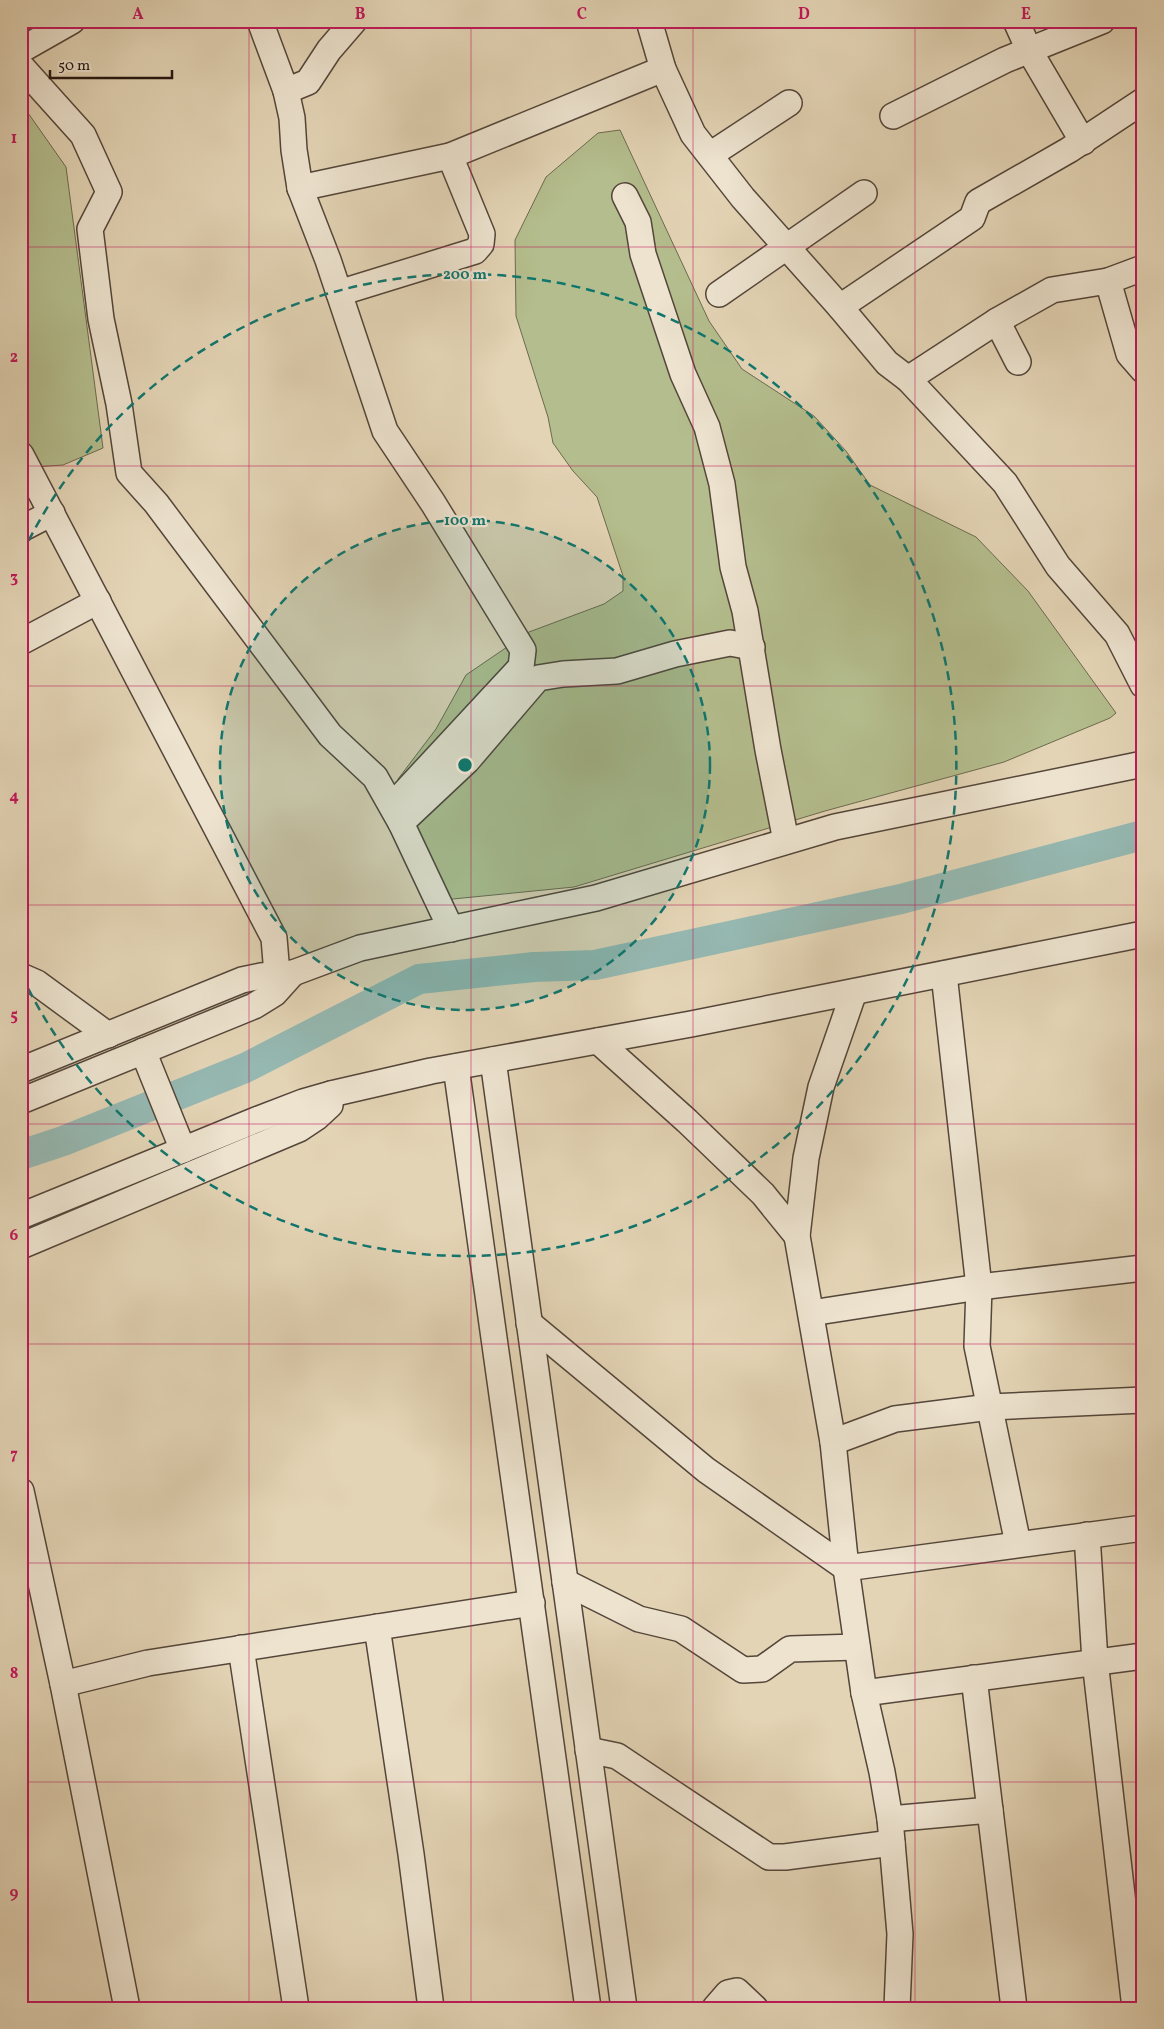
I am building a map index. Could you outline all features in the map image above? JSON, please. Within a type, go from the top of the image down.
[{"type":"street","points":[[72,21],[23,48],[83,135],[109,192],[90,229],[101,319],[119,404],[129,473],[156,503],[330,735],[375,777],[396,815],[451,929]]},
{"type":"street","points":[[260,21],[286,91],[292,118],[294,150],[300,188],[328,260],[385,431],[434,503],[522,650],[521,666],[396,815]]},
{"type":"street","points":[[286,91],[308,82],[329,50],[354,21]]},
{"type":"street","points":[[649,21],[663,69],[693,134],[743,198],[788,247],[887,363],[908,379],[1005,483],[1058,566],[1117,634],[1143,685]]},
{"type":"street","points":[[1016,21],[1029,50],[1083,142]]},
{"type":"street","points":[[893,116],[1005,60],[1102,21]]},
{"type":"street","points":[[300,188],[450,156],[663,69]]},
{"type":"street","points":[[840,307],[972,218],[978,202],[1083,142],[1143,102]]},
{"type":"street","points":[[710,156],[789,103]]},
{"type":"street","points":[[339,293],[475,250],[481,244],[482,234],[450,156]]},
{"type":"street","points":[[719,294],[864,193]]},
{"type":"street","points":[[625,196],[638,222],[643,254],[683,374],[706,427],[722,484],[734,567],[752,647],[768,750],[786,842]]},
{"type":"street","points":[[908,379],[997,321],[1052,290],[1108,281],[1143,268]]},
{"type":"street","points":[[1108,281],[1138,359]]},
{"type":"street","points":[[997,321],[1018,362]]},
{"type":"street","points":[[21,455],[274,938],[285,974],[275,993],[254,1006],[21,1101]]},
{"type":"street","points":[[21,529],[52,513]]},
{"type":"street","points":[[21,642],[98,601]]},
{"type":"street","points":[[396,815],[467,761],[538,678],[563,674],[617,671],[675,654],[730,642],[752,647]]},
{"type":"street","points":[[21,1070],[242,980],[285,974],[360,948],[596,898],[835,827],[1143,764]]},
{"type":"street","points":[[21,1216],[303,1102],[331,1094],[456,1067],[854,992],[1143,934]]},
{"type":"street","points":[[944,974],[978,1287],[977,1346],[1018,1544]]},
{"type":"street","points":[[21,976],[37,983],[108,1035]]},
{"type":"street","points":[[854,992],[821,1087],[806,1158],[797,1236],[833,1442],[846,1568],[864,1693],[882,1772],[891,1831],[900,1934],[897,2008]]},
{"type":"street","points":[[598,1041],[687,1120],[763,1194],[797,1236]]},
{"type":"street","points":[[143,1051],[183,1150]]},
{"type":"street","points":[[50,1059],[61,1085]]},
{"type":"street","points":[[493,1060],[624,2008]]},
{"type":"street","points":[[456,1067],[588,2008]]},
{"type":"street","points":[[21,1246],[299,1129],[330,1106],[331,1094]]},
{"type":"street","points":[[811,1313],[978,1287],[1143,1268]]},
{"type":"street","points":[[529,1323],[706,1470],[846,1568],[1143,1528]]},
{"type":"street","points":[[833,1442],[895,1419],[990,1408],[1143,1400]]},
{"type":"street","points":[[21,1491],[63,1684],[128,2008]]},
{"type":"street","points":[[1087,1535],[1095,1661],[1135,2008]]},
{"type":"street","points":[[565,1582],[639,1620],[681,1629],[743,1670],[762,1669],[790,1649],[857,1647]]},
{"type":"street","points":[[63,1684],[148,1663],[532,1603]]},
{"type":"street","points":[[377,1627],[432,2008]]},
{"type":"street","points":[[241,1648],[296,2008]]},
{"type":"street","points":[[864,1693],[1143,1656]]},
{"type":"street","points":[[974,1678],[1014,2008]]},
{"type":"street","points":[[588,1750],[617,1756],[769,1857],[785,1857],[891,1831],[990,1810]]},
{"type":"street","points":[[714,2008],[728,1993],[737,1991],[755,2008]]},
{"type":"green space","points":[[21,103],[66,167],[103,448],[63,465],[21,468]]},
{"type":"green space","points":[[620,130],[709,321],[742,369],[814,416],[846,451],[870,485],[976,537],[1028,591],[1116,713],[1110,718],[1004,762],[825,811],[574,887],[443,900],[413,826],[398,779],[436,729],[466,675],[529,632],[604,604],[623,591],[623,576],[597,497],[573,471],[553,443],[548,417],[516,316],[515,240],[546,177],[598,133]]},
{"type":"waterway","points":[[21,1155],[63,1141],[245,1068],[419,979],[534,967],[595,965],[901,899],[1143,835]]}]
